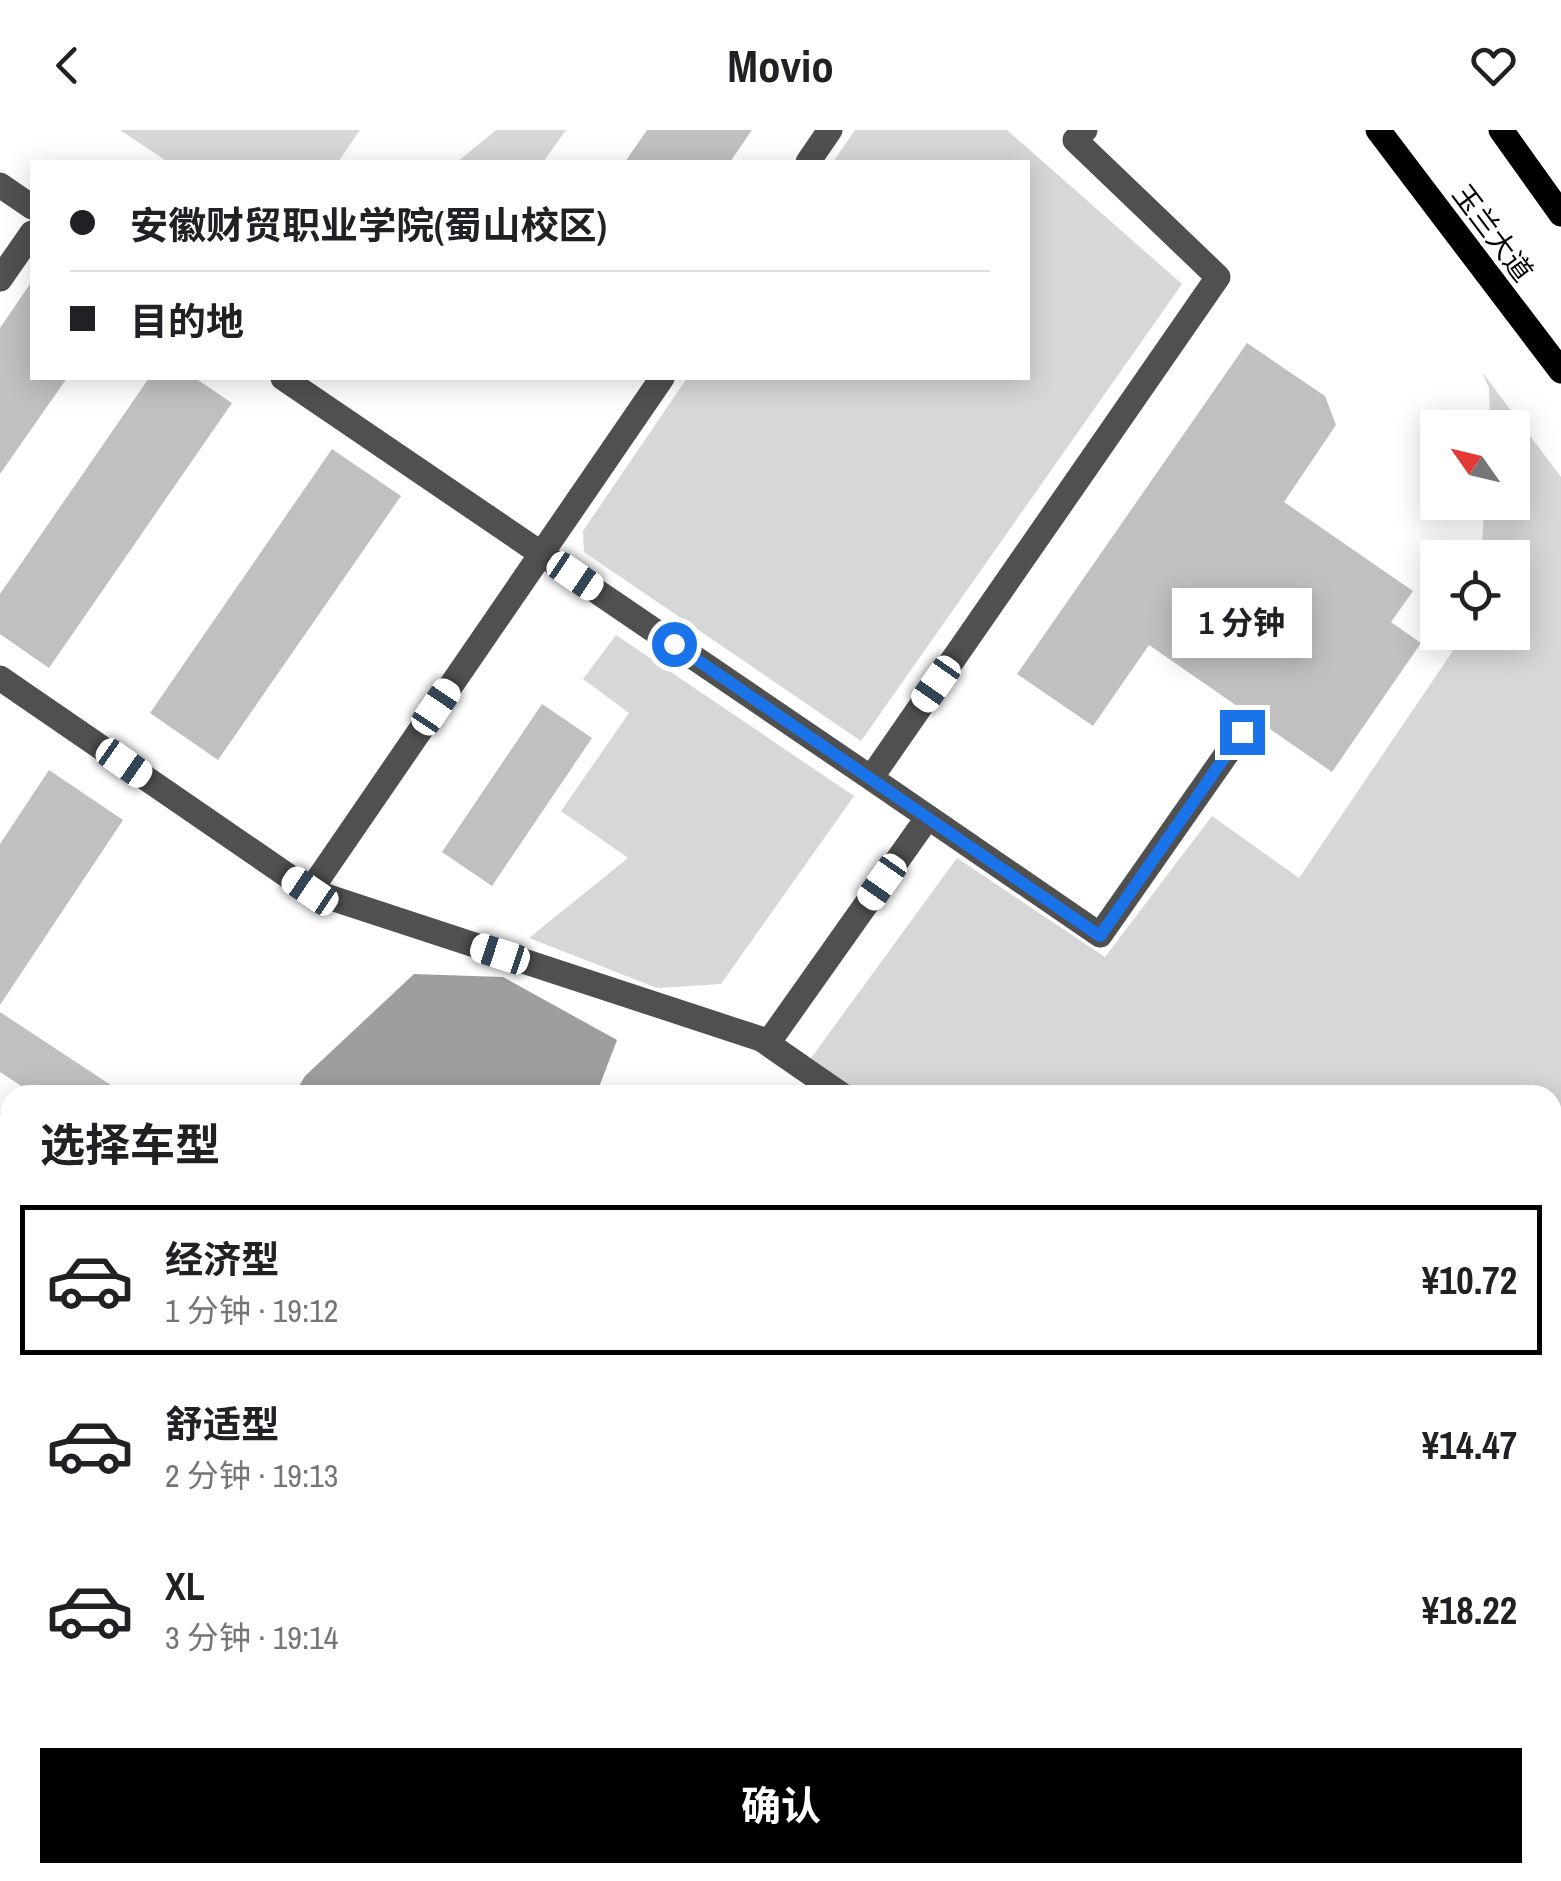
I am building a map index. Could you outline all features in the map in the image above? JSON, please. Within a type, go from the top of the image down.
[{"type":"main road","name":"玉兰大道","points":[[1378,130],[1561,371]]},
{"type":"main road","points":[[1501,130],[1561,214]]},
{"type":"lane","points":[[809,160],[830,130]]},
{"type":"lane","points":[[871,778],[1218,278],[1075,133]]},
{"type":"lane","points":[[0,184],[30,205]]},
{"type":"lane","points":[[0,279],[30,236]]},
{"type":"lane","points":[[287,380],[1100,936],[1242,732]]},
{"type":"lane","points":[[310,891],[661,380]]},
{"type":"lane","points":[[0,678],[310,891],[768,1044],[827,1085]]},
{"type":"lane","points":[[768,1044],[928,817]]},
{"type":"shaded area","points":[[120,130],[360,130],[339,160],[165,160]]},
{"type":"shaded area","points":[[496,130],[566,130],[544,160],[459,160]]},
{"type":"shaded area","points":[[855,130],[1007,130],[1182,284],[861,741],[584,552],[583,531],[686,380],[1030,380],[1030,160],[834,160]]},
{"type":"shaded area","points":[[1482,372],[1511,410],[1490,410],[1489,388]]},
{"type":"shaded area","points":[[1530,436],[1561,477],[1561,1085],[849,1085],[811,1058],[957,858],[1105,957],[1212,816],[1299,878],[1453,650],[1530,650],[1530,540],[1482,540],[1484,520],[1530,520]]},
{"type":"shaded area","points":[[616,635],[854,796],[721,984],[657,988],[529,938],[628,858],[561,811],[629,713],[583,679]]},
{"type":"shaded area","points":[[414,974],[503,977],[617,1040],[600,1085],[300,1085]]},
{"type":"building","points":[[647,130],[752,130],[731,160],[626,160]]},
{"type":"building","points":[[30,284],[30,380],[66,380],[0,474],[0,328]]},
{"type":"building","points":[[1247,343],[1325,396],[1336,425],[1284,502],[1413,591],[1391,622],[1420,642],[1332,772],[1149,645],[1093,726],[1017,674]]},
{"type":"building","points":[[148,380],[198,380],[232,403],[49,668],[0,634],[0,594]]},
{"type":"building","points":[[332,449],[401,496],[218,760],[150,713]]},
{"type":"building","points":[[542,704],[592,738],[492,886],[442,852]]},
{"type":"building","points":[[49,770],[123,820],[0,1005],[0,844]]},
{"type":"building","points":[[0,1012],[111,1085],[20,1085],[0,1072]]},
{"type":"route","points":[[674,644],[1100,936],[1242,732]]}]
